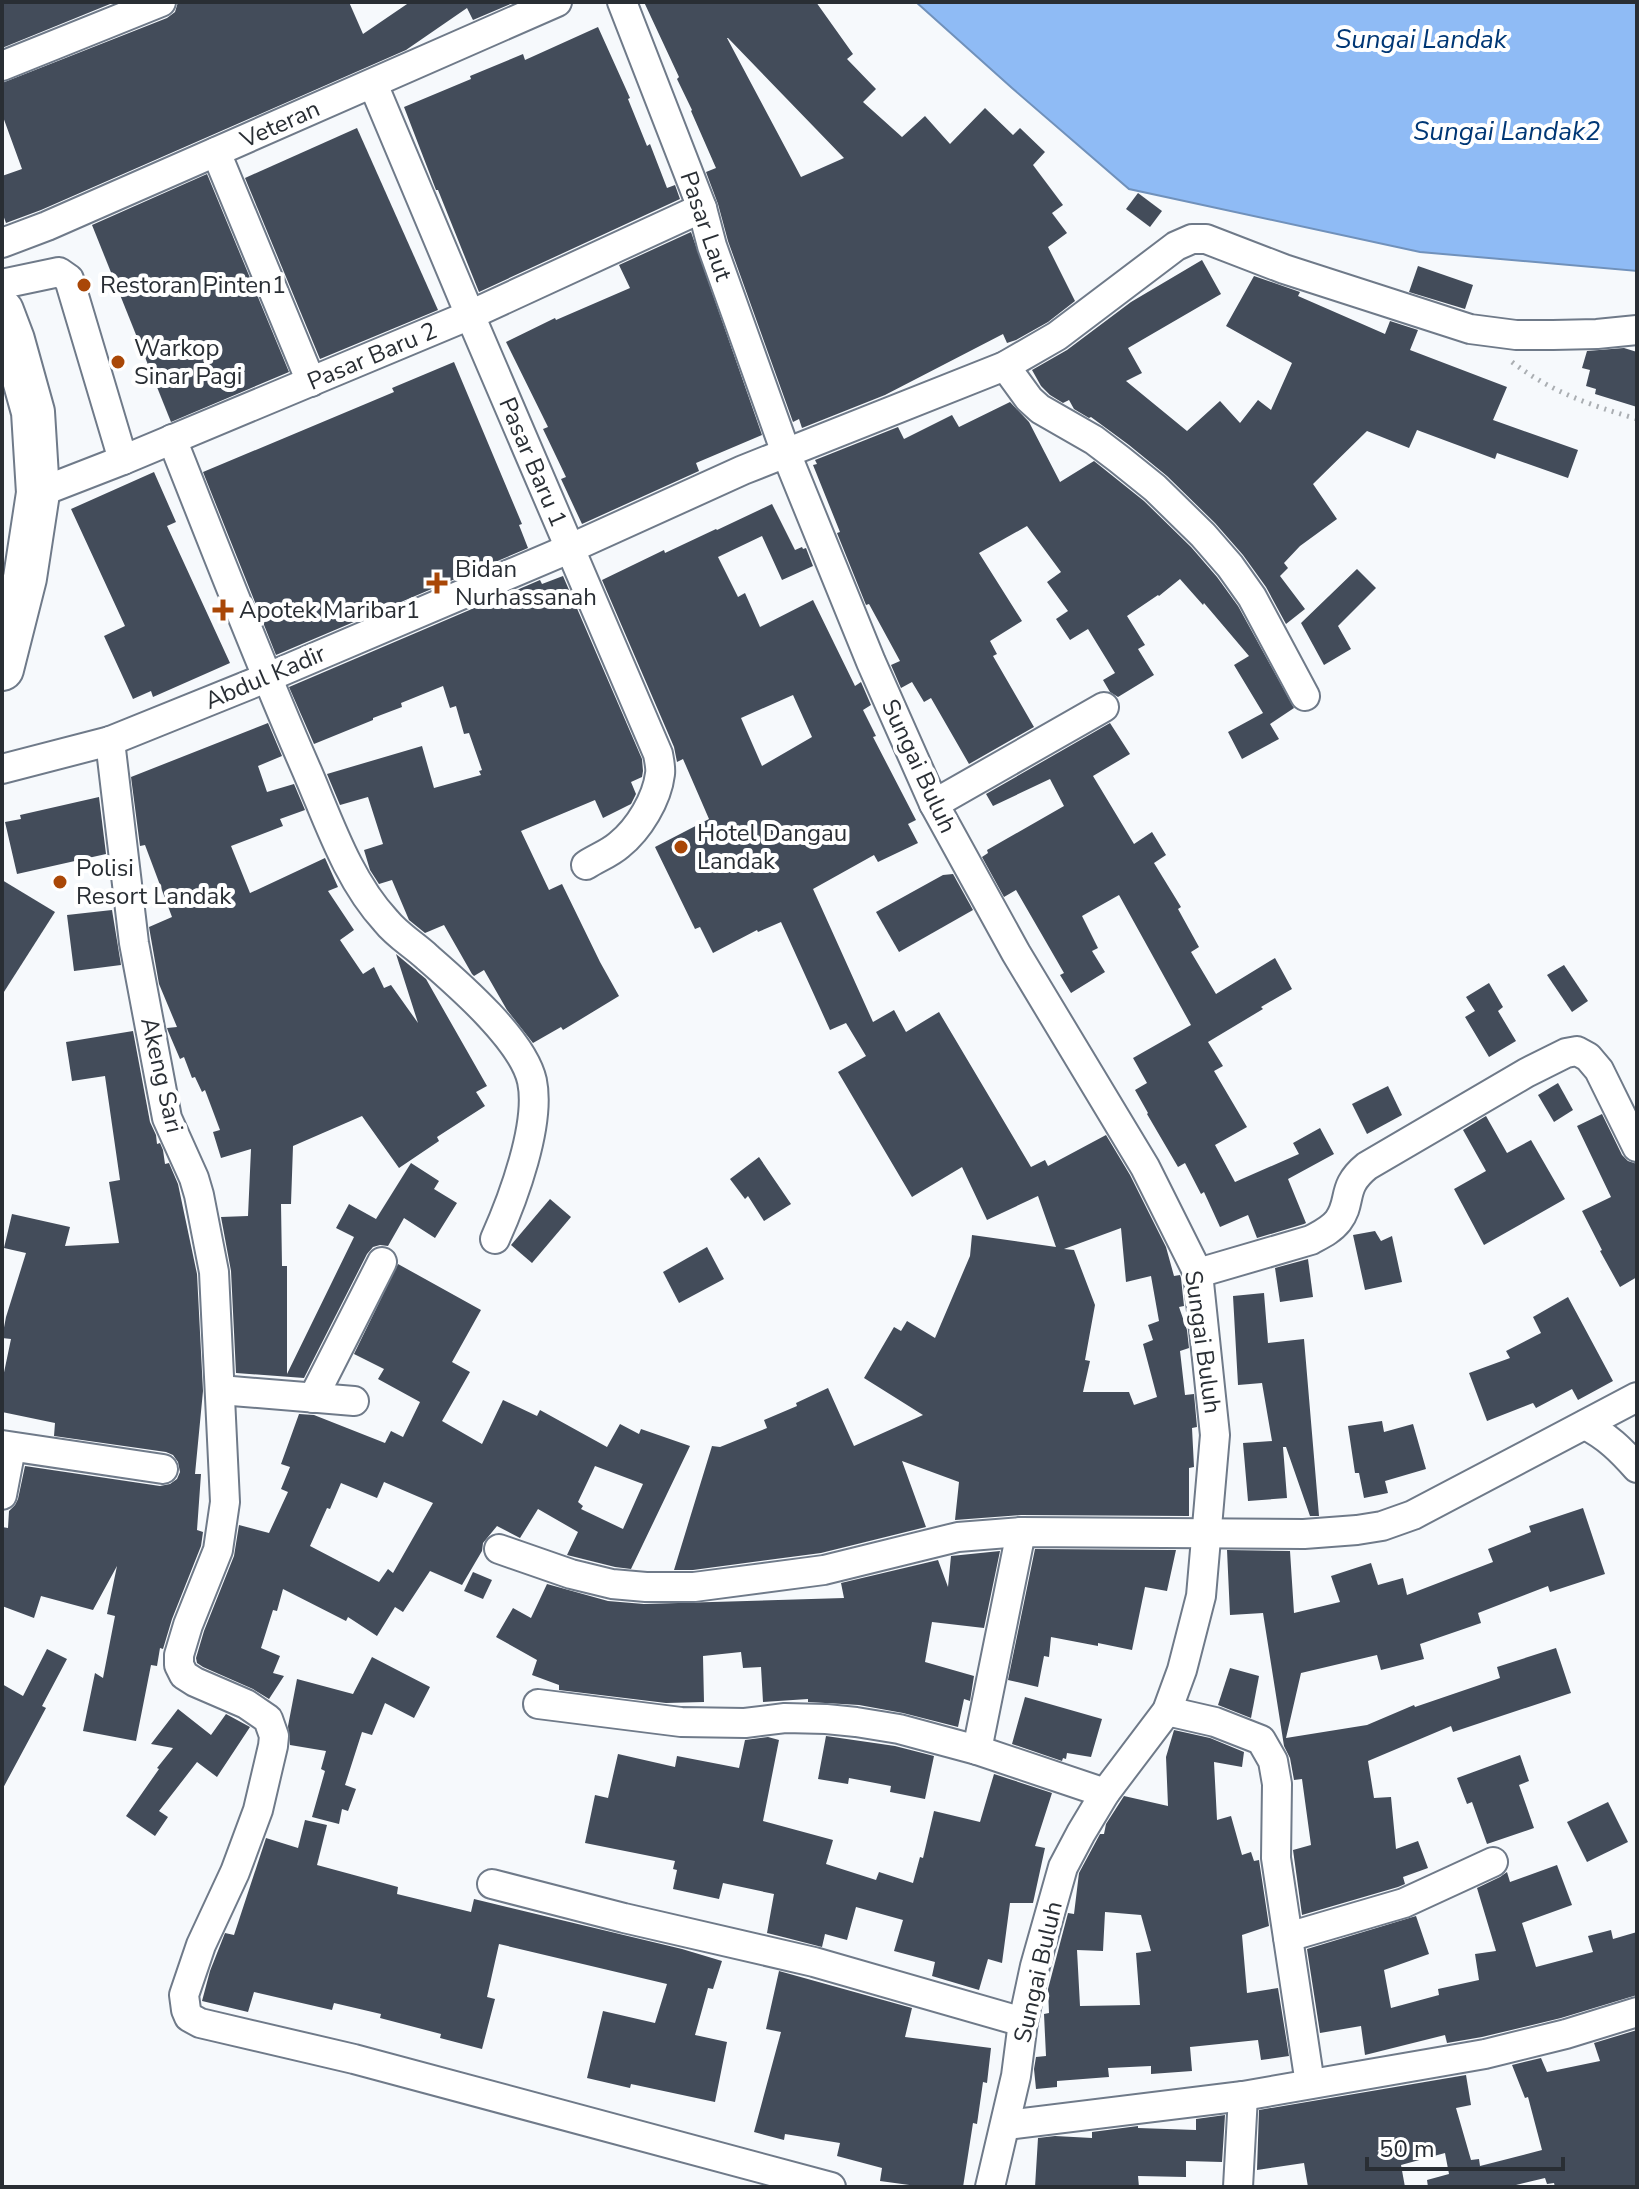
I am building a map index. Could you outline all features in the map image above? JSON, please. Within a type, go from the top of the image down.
[{"type":"highway","points":[[2,669],[25,578],[38,493],[33,412],[6,331]]},
{"type":"street","name":"Veteran","points":[[2,243],[61,220],[557,2]]},
{"type":"street","name":"Pasar Laut","points":[[622,2],[702,208],[712,246],[786,453]]},
{"type":"street","points":[[2,66],[151,4]]},
{"type":"street","name":"Pasar Baru 1","points":[[373,84],[658,754],[660,773],[651,803],[632,832],[618,846],[586,865]]},
{"type":"street","points":[[216,152],[311,382]]},
{"type":"street","name":"Pasar Baru 2","points":[[38,493],[470,315],[702,208]]},
{"type":"street","name":"Abdul Kadir","points":[[2,769],[110,741],[266,678],[786,453],[1005,366],[1057,336],[1176,246],[1192,239],[1206,239],[1284,269],[1470,329]]},
{"type":"street","points":[[2,284],[59,272],[69,279],[123,460]]},
{"type":"street","points":[[1470,329],[1516,335],[1637,330]]},
{"type":"street","points":[[1005,366],[1040,409],[1094,440],[1119,459],[1155,488],[1203,535],[1252,597],[1305,696]]},
{"type":"street","points":[[172,439],[266,678],[334,835],[361,889],[386,923],[483,1010],[518,1049],[526,1063],[532,1082],[528,1138],[521,1172],[495,1239]]},
{"type":"street","name":"Sungai Buluh","points":[[786,453],[871,662],[934,804],[1016,953],[1145,1167],[1198,1273],[1215,1435],[1201,1596],[1182,1670],[1167,1711],[1105,1793],[1063,1867],[1035,1966],[1016,2076],[990,2187]]},
{"type":"street","points":[[934,804],[1104,707]]},
{"type":"street","name":"Akeng Sari","points":[[110,741],[134,943],[167,1118],[197,1187],[214,1272],[225,1502],[218,1550],[188,1625],[179,1665],[184,1675],[195,1682],[246,1704],[268,1719],[274,1736],[258,1810],[235,1872],[201,1945],[184,1995],[189,2017],[200,2023],[354,2059],[831,2187]]},
{"type":"street","points":[[1198,1273],[1311,1240],[1335,1224],[1342,1214],[1350,1182],[1367,1166],[1566,1053],[1577,1051],[1588,1057],[1599,1070],[1637,1147]]},
{"type":"street","points":[[313,1398],[382,1262]]},
{"type":"street","points":[[220,1390],[354,1401]]},
{"type":"street","points":[[499,1549],[571,1574],[612,1584],[694,1587],[824,1570],[958,1537],[1021,1532],[1304,1534],[1357,1530],[1382,1526],[1437,1504],[1637,1397]]},
{"type":"street","points":[[1585,1425],[1612,1441],[1637,1468]]},
{"type":"street","points":[[2,1495],[7,1447],[163,1469]]},
{"type":"street","points":[[977,1750],[1021,1532]]},
{"type":"street","points":[[538,1704],[681,1722],[745,1723],[785,1718],[856,1722],[899,1729],[977,1750],[1105,1793]]},
{"type":"street","points":[[1167,1711],[1215,1722],[1261,1740],[1273,1761],[1277,1784],[1276,1858],[1310,2084]]},
{"type":"street","points":[[1288,1937],[1404,1903],[1493,1862]]},
{"type":"street","points":[[492,1884],[814,1962],[1023,2022]]},
{"type":"street","points":[[1006,2125],[1243,2096],[1485,2054],[1637,2012]]},
{"type":"street","points":[[1238,2187],[1243,2096]]},
{"type":"path","points":[[1470,329],[1534,379],[1572,398],[1637,419]]},
{"type":"water","name":"Sungai Landak2","points":[[916,2],[1637,2],[1637,271],[1420,252],[1129,189]]},
{"type":"building","points":[[2,2],[115,2],[2,48]]},
{"type":"building","points":[[178,2],[349,2],[363,34],[410,2],[515,2],[473,20],[467,8],[406,50],[6,223],[2,212],[2,176],[22,169],[2,114],[2,83],[167,18],[175,12]]},
{"type":"building","points":[[644,2],[816,2],[853,54],[847,59],[876,89],[863,102],[902,137],[925,116],[950,144],[985,108],[1013,135],[1020,128],[1045,152],[1033,165],[1063,205],[1052,213],[1067,233],[1048,247],[1075,301],[1048,322],[1016,340],[1007,343],[1003,334],[885,395],[802,428],[799,419],[793,422],[728,241],[706,172],[716,168],[677,79],[679,77]],"holes":[[[728,38],[844,158],[801,177]]]},
{"type":"building","points":[[598,27],[667,188],[675,185],[680,199],[479,292],[404,107],[523,54],[525,60]]},
{"type":"building","points":[[357,128],[438,310],[320,359],[245,178]]},
{"type":"building","points":[[207,174],[289,372],[171,422],[92,225]]},
{"type":"building","points":[[1138,193],[1162,211],[1150,227],[1126,209]]},
{"type":"building","points":[[691,232],[762,435],[696,463],[699,471],[582,524],[561,479],[566,477],[543,429],[548,427],[506,342],[555,318],[630,288],[619,265]]},
{"type":"building","points":[[1202,260],[1221,294],[1128,348],[1142,373],[1126,381],[1187,431],[1220,401],[1240,423],[1258,400],[1271,410],[1292,363],[1226,326],[1254,276],[1300,292],[1298,296],[1385,334],[1390,321],[1418,330],[1410,350],[1507,387],[1493,420],[1578,450],[1568,478],[1497,453],[1495,459],[1417,430],[1409,448],[1367,431],[1313,484],[1337,519],[1300,546],[1284,563],[1288,568],[1280,576],[1305,609],[1286,624],[1266,587],[1215,523],[1167,476],[1129,445],[1091,417],[1074,409],[1069,400],[1063,403],[1050,395],[1032,370],[1067,350],[1131,302]]},
{"type":"building","points":[[1418,266],[1473,285],[1465,309],[1409,292]]},
{"type":"building","points":[[1624,348],[1637,352],[1637,407],[1595,394],[1596,389],[1586,386],[1590,370],[1582,368],[1587,351]]},
{"type":"building","points":[[454,362],[522,524],[519,525],[528,548],[276,655],[203,472],[394,392],[392,388]]},
{"type":"building","points":[[1010,402],[1029,422],[1060,482],[1094,461],[1144,501],[1217,577],[1238,606],[1294,708],[1270,724],[1279,739],[1242,759],[1228,732],[1263,713],[1234,665],[1249,656],[1180,579],[1127,616],[1145,645],[1138,649],[1154,675],[1118,697],[1110,692],[1103,680],[1115,673],[1088,629],[1070,640],[1056,619],[1068,611],[1047,582],[1061,572],[1027,526],[979,553],[1022,621],[990,641],[997,654],[993,656],[1034,727],[969,764],[931,698],[924,702],[912,682],[901,688],[891,665],[900,661],[869,604],[866,605],[813,465],[817,464],[815,460],[898,427],[904,439],[952,415],[959,427]]},
{"type":"building","points":[[154,472],[176,522],[167,526],[230,663],[153,697],[151,691],[133,699],[104,636],[125,626],[71,509]]},
{"type":"building","points":[[772,504],[795,550],[806,548],[813,566],[782,580],[762,536],[718,557],[738,597],[745,593],[760,627],[813,600],[855,686],[861,682],[871,705],[863,710],[876,736],[873,737],[916,820],[908,824],[918,843],[878,862],[874,855],[813,889],[873,1022],[894,1010],[906,1032],[939,1012],[1031,1167],[1045,1160],[1048,1166],[1106,1135],[1166,1247],[1174,1276],[1180,1275],[1184,1306],[1179,1307],[1189,1348],[1180,1351],[1185,1395],[1194,1394],[1197,1427],[1192,1428],[1194,1467],[1189,1468],[1189,1516],[1021,1515],[955,1520],[959,1482],[902,1461],[926,1527],[821,1553],[674,1570],[712,1446],[720,1447],[767,1428],[764,1420],[828,1388],[854,1446],[923,1415],[864,1378],[894,1327],[901,1331],[907,1321],[935,1338],[970,1256],[972,1235],[1056,1247],[1038,1196],[987,1220],[962,1167],[912,1197],[838,1072],[866,1056],[846,1023],[830,1030],[781,922],[757,930],[713,953],[700,927],[695,929],[655,847],[709,819],[683,759],[677,762],[674,747],[602,580],[664,550],[665,553]],"holes":[[[793,695],[812,737],[762,766],[741,718]],[[1121,1228],[1126,1282],[1151,1276],[1159,1321],[1148,1325],[1153,1340],[1143,1344],[1157,1397],[1134,1405],[1129,1392],[1083,1392],[1090,1361],[1085,1360],[1095,1305],[1074,1250],[1064,1249]]]},
{"type":"building","points":[[1357,569],[1376,588],[1338,626],[1351,649],[1324,665],[1301,623]]},
{"type":"building","points":[[563,576],[642,759],[643,771],[642,777],[631,782],[636,794],[631,804],[603,818],[595,800],[521,831],[549,890],[562,884],[619,996],[563,1030],[561,1027],[533,1043],[507,1010],[484,970],[474,976],[472,974],[444,925],[425,933],[409,920],[392,880],[379,884],[370,870],[364,850],[383,844],[368,797],[340,805],[327,774],[422,746],[434,788],[481,775],[469,733],[464,734],[456,706],[450,708],[443,686],[314,744],[289,687],[540,580],[542,584]]},
{"type":"building","points":[[268,723],[282,756],[258,766],[267,792],[294,784],[305,810],[280,819],[283,826],[231,846],[250,893],[325,858],[338,887],[328,891],[354,930],[340,940],[363,974],[374,967],[384,988],[391,985],[418,1023],[396,954],[426,979],[487,1086],[476,1092],[485,1106],[437,1137],[439,1141],[399,1168],[362,1116],[293,1146],[291,1204],[281,1204],[282,1266],[287,1266],[287,1374],[354,1237],[336,1228],[349,1204],[376,1219],[411,1163],[439,1181],[434,1189],[457,1203],[435,1238],[404,1218],[388,1246],[373,1247],[304,1378],[236,1373],[231,1271],[221,1217],[248,1216],[251,1149],[221,1158],[213,1132],[220,1130],[205,1090],[202,1092],[195,1077],[192,1078],[184,1057],[180,1059],[167,1028],[177,1027],[159,984],[149,927],[172,917],[145,845],[140,846],[131,777]]},
{"type":"building","points":[[1110,723],[1130,754],[1093,776],[1134,844],[1152,832],[1166,855],[1154,863],[1181,907],[1178,909],[1199,947],[1191,952],[1216,994],[1275,958],[1292,989],[1208,1042],[1223,1066],[1214,1071],[1247,1127],[1215,1145],[1235,1182],[1299,1154],[1293,1143],[1320,1128],[1334,1154],[1288,1179],[1304,1224],[1257,1238],[1248,1215],[1220,1227],[1204,1192],[1201,1194],[1185,1163],[1178,1167],[1147,1114],[1135,1090],[1147,1083],[1133,1058],[1191,1025],[1119,895],[1082,916],[1098,948],[1092,951],[1105,972],[1071,993],[1060,975],[1064,973],[1016,890],[1004,897],[982,857],[988,853],[987,850],[1064,806],[1050,779],[993,806],[986,794]]},
{"type":"building","points":[[99,797],[106,854],[17,874],[5,822],[21,819],[20,815]]},
{"type":"building","points":[[953,874],[973,910],[899,952],[876,912],[943,875]]},
{"type":"building","points":[[2,880],[55,912],[2,995]]},
{"type":"building","points":[[112,910],[121,965],[74,971],[67,915]]},
{"type":"building","points":[[1564,965],[1588,1001],[1572,1012],[1547,975]]},
{"type":"building","points":[[1489,983],[1503,1007],[1498,1011],[1516,1041],[1489,1057],[1465,1017],[1475,1011],[1466,997]]},
{"type":"building","points":[[133,1031],[150,1122],[157,1144],[160,1143],[163,1150],[165,1164],[169,1163],[178,1184],[197,1274],[203,1391],[195,1474],[201,1474],[197,1530],[203,1532],[201,1546],[163,1649],[160,1648],[157,1666],[151,1665],[136,1741],[83,1731],[95,1673],[103,1678],[115,1616],[107,1614],[117,1566],[93,1610],[41,1596],[34,1618],[2,1606],[2,1527],[8,1528],[9,1511],[18,1499],[25,1466],[160,1486],[170,1484],[180,1472],[178,1462],[166,1452],[54,1436],[55,1423],[2,1412],[2,1382],[11,1339],[2,1338],[26,1253],[4,1248],[12,1214],[70,1227],[65,1246],[119,1243],[109,1182],[120,1180],[105,1076],[72,1081],[66,1042]]},
{"type":"building","points":[[1558,1083],[1573,1110],[1554,1122],[1538,1095]]},
{"type":"building","points":[[1388,1086],[1402,1115],[1367,1134],[1352,1104]]},
{"type":"building","points":[[1602,1114],[1622,1155],[1637,1164],[1637,1277],[1620,1287],[1582,1211],[1611,1197],[1577,1126]]},
{"type":"building","points":[[1486,1116],[1507,1153],[1531,1140],[1565,1199],[1484,1245],[1454,1189],[1486,1171],[1463,1130]]},
{"type":"building","points":[[759,1157],[791,1204],[764,1221],[748,1196],[745,1199],[730,1179]]},
{"type":"building","points":[[550,1199],[571,1217],[532,1263],[511,1245]]},
{"type":"building","points":[[1375,1231],[1381,1241],[1392,1236],[1402,1282],[1365,1290],[1353,1235]]},
{"type":"building","points":[[707,1247],[724,1279],[679,1303],[663,1272]]},
{"type":"building","points":[[1308,1259],[1313,1297],[1280,1302],[1275,1268]]},
{"type":"building","points":[[398,1264],[481,1310],[452,1362],[470,1372],[442,1421],[482,1444],[503,1400],[537,1416],[540,1410],[607,1447],[620,1424],[639,1434],[641,1429],[690,1446],[631,1569],[567,1555],[578,1532],[538,1509],[520,1538],[497,1526],[483,1543],[482,1551],[462,1585],[430,1571],[403,1612],[395,1607],[377,1636],[348,1617],[346,1621],[283,1589],[261,1648],[280,1656],[273,1673],[284,1676],[269,1699],[203,1667],[196,1658],[234,1556],[239,1525],[269,1533],[288,1492],[281,1489],[290,1467],[281,1464],[299,1414],[314,1415],[385,1443],[391,1431],[403,1437],[420,1402],[378,1379],[384,1369],[354,1354]],"holes":[[[595,1466],[643,1484],[623,1529],[581,1509],[583,1506],[578,1502]],[[384,1482],[433,1503],[393,1573],[388,1569],[379,1582],[310,1546],[341,1483],[377,1498]]]},
{"type":"building","points":[[1264,1293],[1268,1343],[1304,1339],[1319,1516],[1310,1516],[1286,1447],[1283,1447],[1287,1498],[1248,1501],[1243,1443],[1272,1441],[1262,1383],[1238,1385],[1233,1296]]},
{"type":"building","points":[[1568,1297],[1613,1381],[1578,1400],[1572,1389],[1536,1408],[1533,1403],[1487,1421],[1469,1373],[1510,1358],[1506,1351],[1541,1333],[1533,1317]]},
{"type":"building","points":[[1382,1421],[1384,1432],[1413,1424],[1426,1469],[1385,1481],[1388,1493],[1364,1498],[1359,1473],[1355,1473],[1348,1426]]},
{"type":"building","points":[[1583,1508],[1605,1574],[1550,1592],[1548,1586],[1478,1613],[1481,1623],[1420,1644],[1424,1659],[1381,1670],[1377,1655],[1301,1673],[1286,1738],[1367,1725],[1414,1705],[1500,1678],[1497,1667],[1556,1648],[1571,1693],[1453,1732],[1451,1726],[1368,1761],[1374,1798],[1391,1797],[1396,1849],[1418,1841],[1428,1868],[1403,1877],[1405,1884],[1398,1887],[1302,1915],[1293,1850],[1311,1845],[1302,1779],[1294,1780],[1284,1746],[1263,1613],[1230,1615],[1227,1550],[1290,1551],[1294,1613],[1340,1602],[1331,1576],[1371,1563],[1378,1585],[1403,1578],[1407,1595],[1493,1562],[1488,1549],[1531,1532],[1529,1526]]},
{"type":"building","points":[[1035,1549],[1176,1550],[1167,1591],[1145,1587],[1132,1650],[1051,1637],[1049,1657],[1044,1656],[1038,1687],[1008,1680]]},
{"type":"building","points":[[1000,1551],[984,1628],[932,1622],[925,1662],[974,1676],[970,1701],[964,1699],[958,1727],[859,1705],[808,1702],[808,1699],[763,1702],[761,1667],[743,1668],[741,1652],[703,1656],[704,1702],[666,1703],[559,1690],[559,1685],[532,1675],[537,1660],[496,1637],[513,1608],[531,1618],[547,1584],[608,1601],[644,1604],[844,1598],[841,1583],[938,1560],[948,1587],[951,1556]]},
{"type":"building","points":[[473,1572],[492,1580],[483,1599],[464,1591]]},
{"type":"building","points":[[47,1649],[67,1659],[42,1706],[46,1708],[2,1790],[2,1684],[23,1696]]},
{"type":"building","points":[[372,1657],[430,1687],[414,1718],[385,1703],[372,1735],[362,1732],[345,1785],[356,1789],[348,1811],[342,1809],[339,1824],[312,1817],[325,1771],[321,1769],[326,1751],[290,1745],[288,1726],[297,1679],[353,1694]]},
{"type":"building","points":[[1230,1668],[1259,1676],[1251,1718],[1218,1705]]},
{"type":"building","points":[[1025,1697],[1102,1719],[1091,1757],[1067,1753],[1062,1761],[1012,1744]]},
{"type":"building","points":[[178,1709],[211,1735],[226,1714],[250,1727],[217,1777],[197,1762],[159,1811],[168,1817],[155,1836],[126,1816],[173,1748],[151,1744]]},
{"type":"building","points":[[1174,1730],[1210,1738],[1244,1752],[1242,1767],[1214,1762],[1217,1820],[1231,1816],[1242,1855],[1251,1852],[1254,1861],[1259,1860],[1269,1926],[1242,1935],[1247,1993],[1278,1988],[1289,2056],[1261,2060],[1258,2040],[1190,2047],[1192,2071],[1151,2074],[1151,2066],[1108,2068],[1109,2077],[1057,2081],[1057,2087],[1036,2089],[1036,2057],[1046,2056],[1044,2014],[1049,2013],[1048,1989],[1068,1913],[1074,1914],[1079,1873],[1124,1796],[1168,1806],[1166,1757]],"holes":[[[1105,1912],[1141,1915],[1151,1951],[1136,1953],[1140,2005],[1080,2006],[1077,1950],[1103,1951]]]},
{"type":"building","points":[[826,1736],[895,1746],[934,1756],[925,1799],[890,1792],[891,1786],[849,1778],[848,1784],[818,1779]]},
{"type":"building","points":[[768,1737],[779,1740],[763,1821],[833,1840],[826,1864],[876,1880],[879,1872],[913,1883],[920,1857],[923,1858],[934,1811],[980,1822],[994,1774],[1052,1793],[1035,1846],[1045,1848],[1033,1903],[1010,1903],[1002,1963],[988,1959],[979,1990],[932,1976],[935,1962],[894,1951],[903,1920],[856,1907],[847,1940],[825,1934],[822,1947],[767,1933],[774,1894],[723,1883],[719,1899],[673,1889],[677,1870],[673,1869],[675,1861],[585,1843],[595,1795],[608,1798],[618,1754],[675,1767],[677,1756],[739,1768],[745,1740]]},
{"type":"building","points":[[1520,1755],[1529,1781],[1519,1785],[1534,1828],[1487,1844],[1472,1802],[1467,1804],[1457,1778]]},
{"type":"building","points":[[1608,1802],[1628,1842],[1587,1862],[1567,1822]]},
{"type":"building","points":[[305,1820],[327,1825],[317,1865],[398,1887],[397,1894],[471,1912],[474,1899],[722,1961],[713,1989],[708,1988],[695,2035],[727,2042],[715,2102],[587,2078],[603,2011],[655,2023],[667,1984],[499,1944],[487,1997],[495,1999],[482,2049],[440,2038],[441,2034],[380,2018],[381,2014],[334,2003],[332,2010],[254,1992],[248,2012],[202,2001],[225,1933],[234,1935],[266,1838],[298,1848]]},
{"type":"building","points":[[1557,1865],[1572,1905],[1522,1923],[1536,1967],[1593,1952],[1588,1936],[1611,1930],[1613,1939],[1637,1932],[1637,1995],[1482,2037],[1447,2043],[1445,2035],[1365,2055],[1361,2026],[1320,2033],[1307,1949],[1416,1916],[1429,1954],[1384,1970],[1391,2008],[1439,1995],[1438,1989],[1479,1980],[1475,1954],[1496,1951],[1477,1888],[1507,1872],[1510,1882]]},
{"type":"building","points":[[779,1971],[912,2008],[905,2037],[991,2048],[987,2083],[983,2082],[977,2124],[973,2123],[963,2187],[924,2187],[880,2181],[882,2168],[837,2156],[840,2143],[785,2134],[784,2140],[754,2132],[781,2032],[766,2029]]},
{"type":"building","points":[[1637,2030],[1637,2187],[1555,2187],[1554,2183],[1547,2184],[1545,2178],[1508,2187],[1428,2187],[1427,2180],[1449,2174],[1445,2153],[1401,2165],[1405,2187],[1308,2187],[1304,2163],[1257,2170],[1259,2110],[1466,2075],[1471,2105],[1456,2108],[1471,2160],[1479,2159],[1480,2166],[1542,2150],[1528,2097],[1525,2098],[1512,2065],[1541,2058],[1547,2072],[1600,2061],[1594,2043]]},
{"type":"building","points":[[1225,2115],[1222,2162],[1186,2161],[1186,2177],[1138,2176],[1139,2187],[1035,2187],[1038,2138],[1092,2138],[1092,2132],[1138,2126],[1196,2130],[1196,2119]]},
{"type":"place","name":"Restoran Pinten1","points":[[84,285]]},
{"type":"place","name":"Warkop Sinar Pagi","points":[[118,362]]},
{"type":"place","name":"Bidan Nurhassanah","points":[[437,583]]},
{"type":"place","name":"Apotek Maribar1","points":[[223,610]]},
{"type":"place","name":"Hotel Dangau Landak","points":[[681,847]]},
{"type":"place","name":"Polisi Resort Landak","points":[[60,882]]},
{"type":"water label","name":"Sungai Landak","points":[[1421,39]]}]
